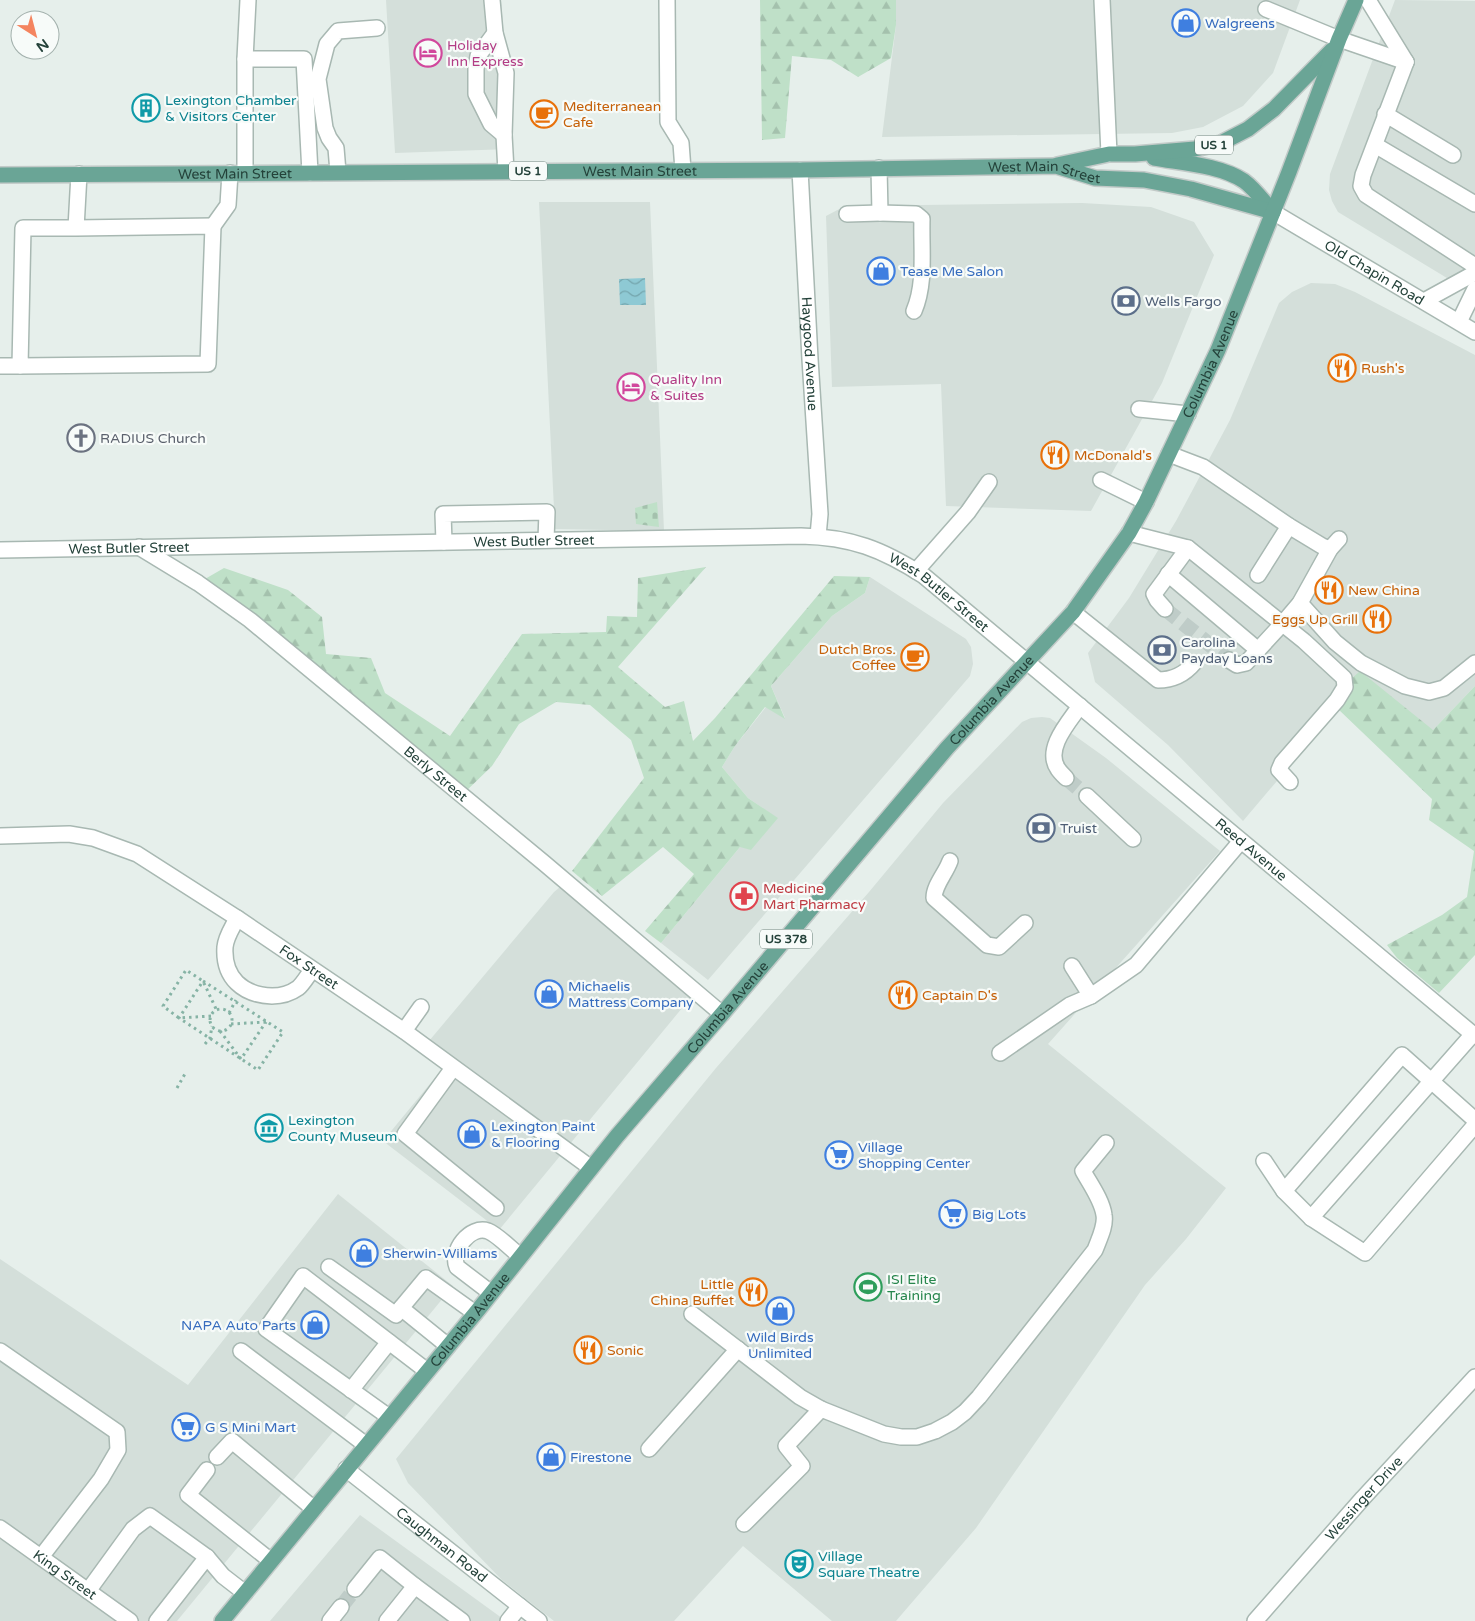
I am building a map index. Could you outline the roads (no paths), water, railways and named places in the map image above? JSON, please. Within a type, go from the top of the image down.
[{"type":"main road","name":"US 1","points":[[1274,212],[1338,42],[1356,0]]},
{"type":"main road","name":"US 1","points":[[1056,166],[1109,154],[1195,150],[1221,143],[1248,129],[1274,109],[1338,42]]},
{"type":"main road","points":[[1135,154],[1219,170],[1234,176],[1245,182],[1274,212]]},
{"type":"main road","name":"West Main Street","points":[[0,175],[800,170],[1056,166],[1095,178],[1144,180],[1274,212]]},
{"type":"main road","name":"Columbia Avenue","points":[[222,1621],[475,1313],[591,1168],[947,748],[1073,612],[1129,533],[1146,502],[1218,350],[1274,212]]},
{"type":"street","points":[[0,366],[208,364],[213,226],[228,206],[237,173],[246,59],[248,0]]},
{"type":"street","points":[[492,0],[495,32],[506,73],[504,135],[506,171]]},
{"type":"street","points":[[667,0],[668,122],[681,143],[683,170]]},
{"type":"street","points":[[1102,0],[1109,154]]},
{"type":"street","points":[[1368,0],[1406,62]]},
{"type":"street","points":[[1266,9],[1338,42],[1406,62]]},
{"type":"street","points":[[338,172],[336,148],[325,128],[318,79],[327,44],[338,31],[377,28]]},
{"type":"street","points":[[495,32],[478,56],[476,94],[491,124],[504,135]]},
{"type":"street","points":[[246,59],[304,59],[310,173]]},
{"type":"street","points":[[1406,62],[1385,114],[1363,175],[1361,186],[1366,195],[1475,266]]},
{"type":"street","points":[[1385,114],[1453,155]]},
{"type":"street","points":[[1375,145],[1475,204]]},
{"type":"street","points":[[879,168],[880,213]]},
{"type":"street","name":"Haygood Avenue","points":[[800,170],[820,514],[818,536]]},
{"type":"street","points":[[76,228],[79,174]]},
{"type":"street","name":"Old Chapin Road","points":[[1274,212],[1475,332]]},
{"type":"street","points":[[847,214],[916,214],[922,219],[921,282],[919,300],[914,311]]},
{"type":"street","points":[[20,366],[23,228],[213,226]]},
{"type":"street","points":[[1424,301],[1475,273]]},
{"type":"street","points":[[1459,322],[1475,289]]},
{"type":"street","points":[[1139,409],[1188,414]]},
{"type":"street","points":[[1169,454],[1203,467],[1289,526],[1322,546],[1335,544],[1300,603],[1283,624],[1246,663],[1237,665],[1229,660]]},
{"type":"street","points":[[1101,480],[1146,502]]},
{"type":"street","points":[[916,571],[968,512],[988,482]]},
{"type":"street","points":[[444,542],[443,514],[547,512],[546,540]]},
{"type":"street","points":[[1258,575],[1289,526]]},
{"type":"street","points":[[1129,533],[1188,548],[1283,624],[1344,678],[1345,687],[1337,700],[1282,763],[1279,770],[1290,782]]},
{"type":"street","name":"West Butler Street","points":[[0,550],[139,546],[818,536],[851,542],[882,552],[916,571],[1028,662]]},
{"type":"street","name":"Berly Street","points":[[139,546],[198,583],[250,620],[328,683],[722,1014]]},
{"type":"street","points":[[1166,609],[1154,594],[1188,548]]},
{"type":"street","points":[[1168,574],[1258,650]]},
{"type":"street","points":[[1300,603],[1335,642],[1361,663],[1405,686],[1429,692],[1444,688],[1475,663]]},
{"type":"street","points":[[1073,612],[1158,680],[1173,679],[1194,663]]},
{"type":"street","name":"Reed Avenue","points":[[1028,662],[1474,1035]]},
{"type":"street","points":[[1066,778],[1057,768],[1054,760],[1054,750],[1080,706]]},
{"type":"street","points":[[1087,796],[1133,839]]},
{"type":"street","name":"Fox Street","points":[[0,836],[69,834],[93,838],[137,854],[237,918],[404,1031],[591,1168]]},
{"type":"street","points":[[1000,1054],[1070,1005],[1091,996],[1136,965],[1241,841]]},
{"type":"street","points":[[950,862],[936,888],[934,898],[987,945],[999,947],[1025,924]]},
{"type":"street","points":[[237,918],[228,935],[225,946],[226,958],[233,978],[243,989],[259,995],[278,996],[289,993],[299,988],[312,970]]},
{"type":"street","points":[[1072,966],[1091,996]]},
{"type":"street","points":[[404,1031],[421,1007]]},
{"type":"street","points":[[1312,1218],[1474,1035]]},
{"type":"street","points":[[1284,1191],[1402,1055],[1475,1120]]},
{"type":"street","points":[[453,1068],[405,1134],[496,1208]]},
{"type":"street","points":[[1264,1161],[1284,1191],[1312,1218],[1365,1252],[1475,1125]]},
{"type":"street","points":[[692,1314],[800,1397],[822,1409],[884,1434],[917,1437],[935,1431],[952,1422],[979,1397],[1095,1250],[1102,1232],[1104,1216],[1100,1203],[1083,1171],[1106,1143]]},
{"type":"street","points":[[491,1293],[457,1267],[454,1261],[465,1239],[482,1230],[490,1232],[520,1256]]},
{"type":"street","points":[[328,1267],[396,1316],[426,1278],[475,1313]]},
{"type":"street","points":[[390,1417],[266,1329],[303,1276],[427,1371]]},
{"type":"street","points":[[401,1308],[448,1346]]},
{"type":"street","points":[[351,1390],[389,1342]]},
{"type":"street","points":[[649,1449],[738,1349]]},
{"type":"street","points":[[0,1351],[117,1432],[118,1450],[101,1479],[41,1557]]},
{"type":"street","points":[[241,1351],[366,1445]]},
{"type":"street","name":"Wessinger Drive","points":[[1255,1621],[1363,1498],[1475,1377]]},
{"type":"street","points":[[744,1524],[802,1466],[786,1446],[822,1409]]},
{"type":"street","points":[[217,1457],[232,1441],[314,1509]]},
{"type":"street","name":"Caughman Road","points":[[346,1469],[539,1621]]},
{"type":"street","points":[[207,1470],[188,1496],[271,1561]]},
{"type":"street","points":[[88,1591],[133,1529],[150,1516],[207,1558],[223,1576],[245,1593]]},
{"type":"street","name":"King Street","points":[[0,1528],[130,1621]]},
{"type":"street","points":[[157,1621],[207,1558]]},
{"type":"street","points":[[355,1589],[380,1558],[462,1621]]},
{"type":"street","points":[[388,1621],[415,1586]]},
{"type":"street","points":[[508,1621],[520,1606]]},
{"type":"street","points":[[330,1621],[341,1608]]},
{"type":"water","points":[[645,278],[646,305],[620,305],[619,279]]},
{"type":"tunnel","points":[[1165,609],[1229,660]]},
{"type":"tunnel","points":[[1066,778],[1087,796]]},
{"type":"tunnel","points":[[341,1607],[355,1589]]},
{"type":"place","name":"Walgreens","points":[[1186,23]]},
{"type":"place","name":"Holiday Inn Express","points":[[428,53]]},
{"type":"place","name":"Lexington Chamber & Visitors Center","points":[[146,108]]},
{"type":"place","name":"Mediterranean Cafe","points":[[544,114]]},
{"type":"place","name":"Tease Me Salon","points":[[881,271]]},
{"type":"place","name":"Wells Fargo","points":[[1126,301]]},
{"type":"place","name":"Rush's","points":[[1342,368]]},
{"type":"place","name":"Quality Inn & Suites","points":[[631,387]]},
{"type":"place","name":"RADIUS Church","points":[[81,438]]},
{"type":"place","name":"McDonald's","points":[[1055,455]]},
{"type":"place","name":"New China","points":[[1329,590]]},
{"type":"place","name":"Eggs Up Grill","points":[[1377,619]]},
{"type":"place","name":"Carolina Payday Loans","points":[[1162,650]]},
{"type":"place","name":"Dutch Bros. Coffee","points":[[915,657]]},
{"type":"place","name":"Truist","points":[[1041,828]]},
{"type":"place","name":"Medicine Mart Pharmacy","points":[[744,896]]},
{"type":"place","name":"Michaelis Mattress Company","points":[[549,994]]},
{"type":"place","name":"Captain D's","points":[[903,995]]},
{"type":"place","name":"Lexington County Museum","points":[[269,1128]]},
{"type":"place","name":"Lexington Paint & Flooring","points":[[472,1134]]},
{"type":"place","name":"Village Shopping Center","points":[[839,1155]]},
{"type":"place","name":"Big Lots","points":[[953,1214]]},
{"type":"place","name":"Sherwin-Williams","points":[[364,1253]]},
{"type":"place","name":"ISI Elite Training","points":[[868,1287]]},
{"type":"place","name":"Little China Buffet","points":[[753,1292]]},
{"type":"place","name":"Wild Birds Unlimited","points":[[780,1311]]},
{"type":"place","name":"NAPA Auto Parts","points":[[315,1325]]},
{"type":"place","name":"Sonic","points":[[588,1350]]},
{"type":"place","name":"G S Mini Mart","points":[[186,1427]]},
{"type":"place","name":"Firestone","points":[[551,1457]]},
{"type":"place","name":"Village Square Theatre","points":[[799,1564]]}]
